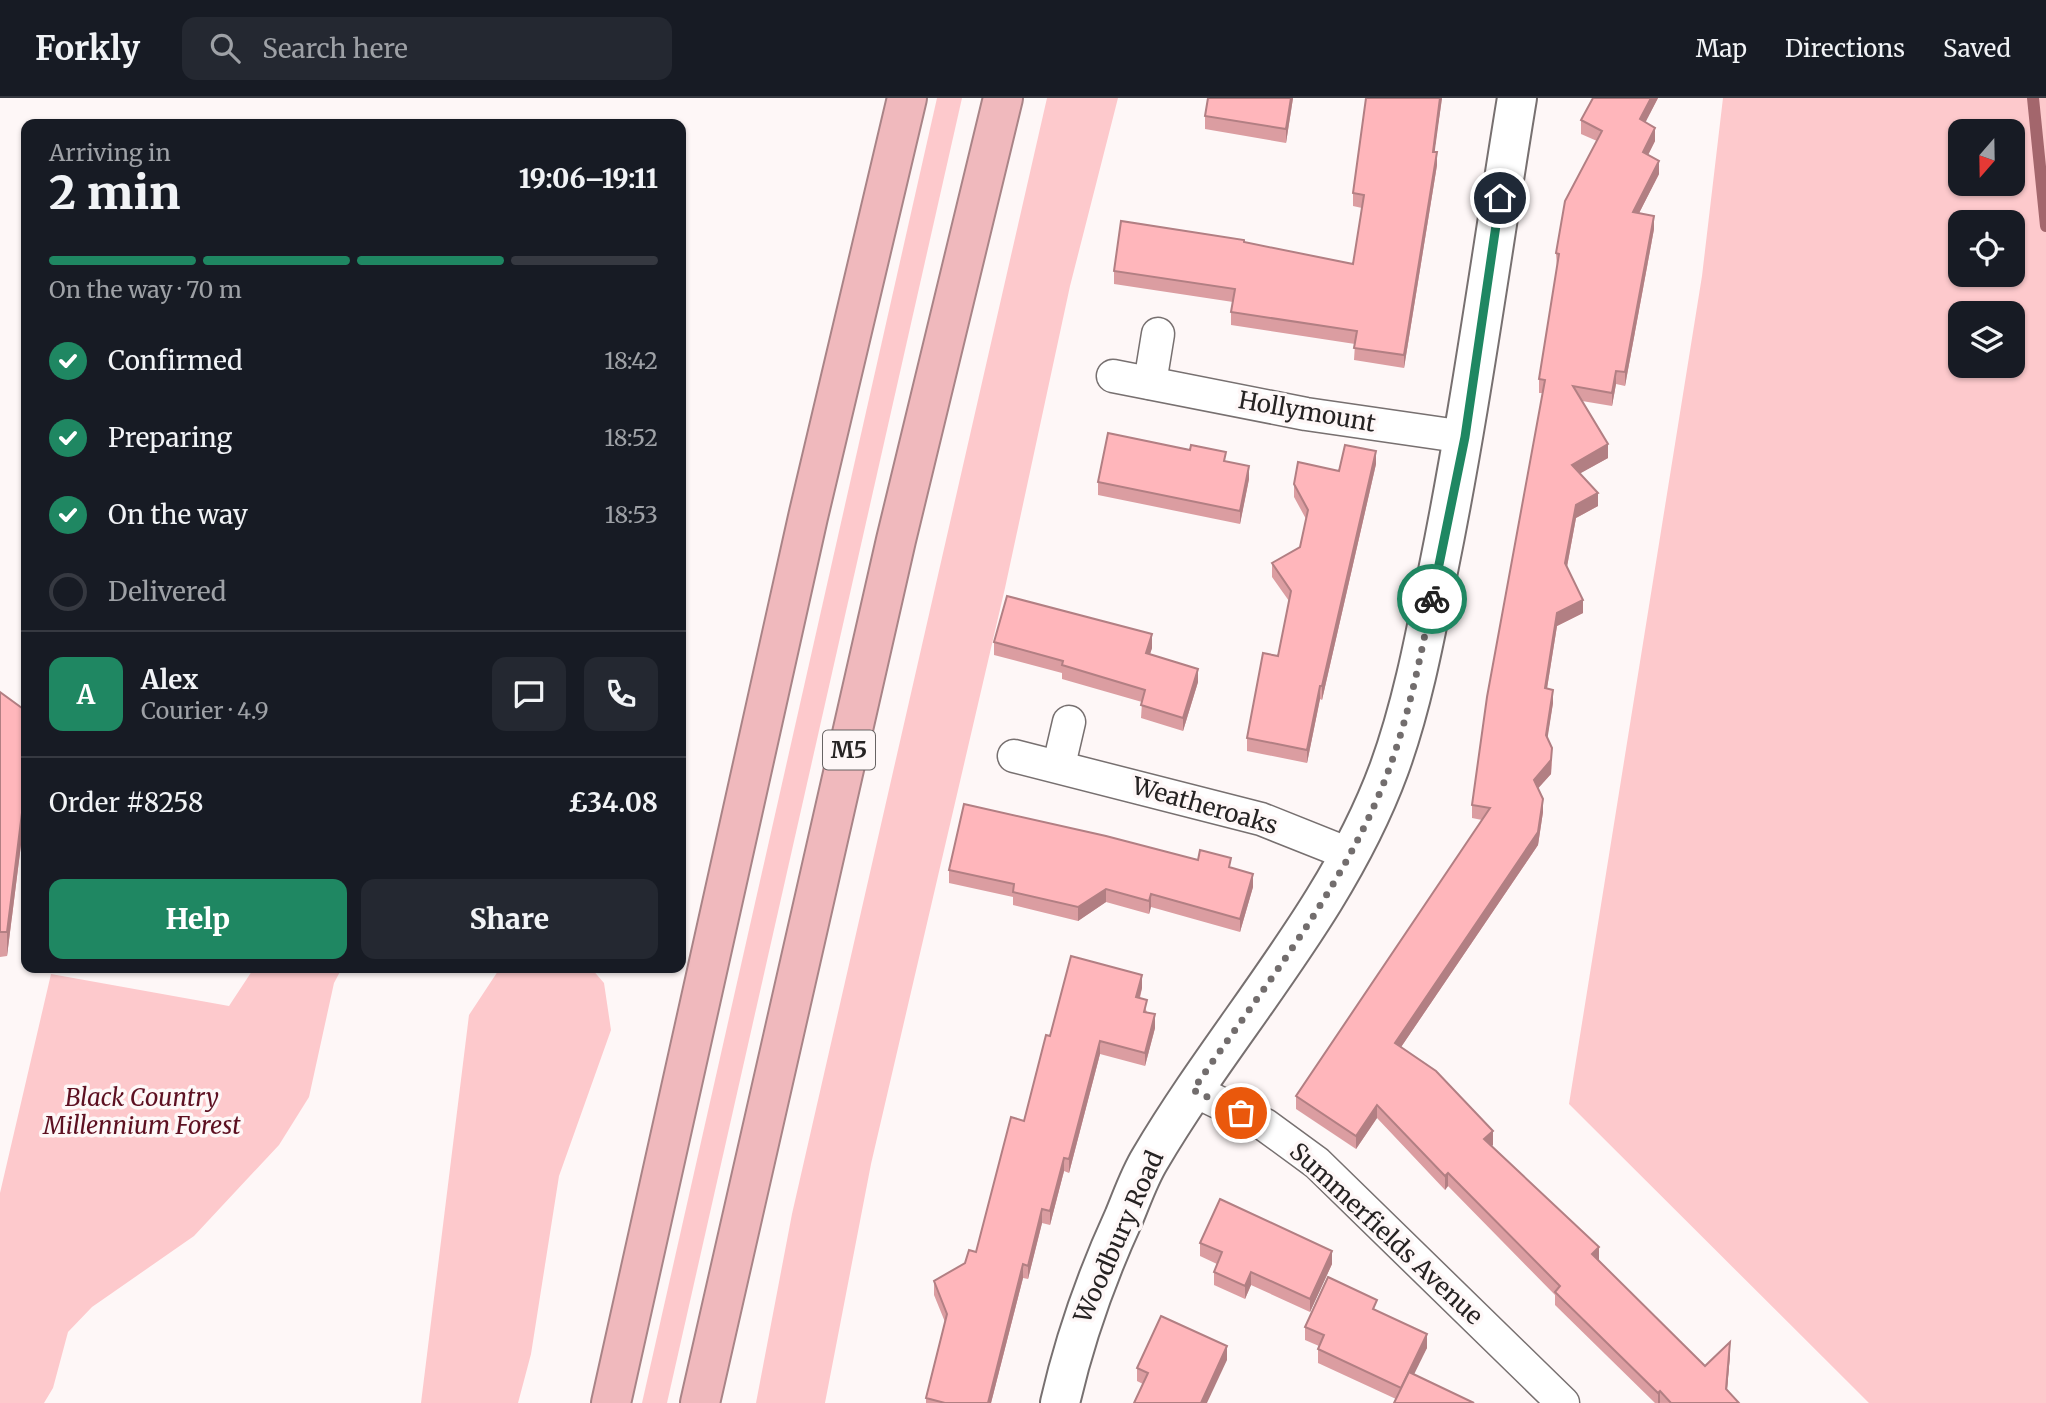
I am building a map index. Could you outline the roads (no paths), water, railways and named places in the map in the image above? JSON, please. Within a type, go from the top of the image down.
[{"type":"highway","points":[[611,1403],[808,517],[907,98]]},
{"type":"highway","name":"M5","points":[[700,1403],[896,540],[1003,98]]},
{"type":"street","name":"Woodbury Road","points":[[1060,1403],[1073,1343],[1090,1293],[1147,1163],[1193,1090],[1315,915],[1349,854],[1389,769],[1422,649],[1465,437],[1491,250],[1517,98]]},
{"type":"street","points":[[1150,383],[1158,334]]},
{"type":"street","name":"Hollymount","points":[[1113,376],[1306,414],[1465,437]]},
{"type":"street","points":[[1059,765],[1069,722]]},
{"type":"street","name":"Weatheroaks","points":[[1014,756],[1059,765],[1261,819],[1349,854]]},
{"type":"street","name":"Summerfields Avenue","points":[[1193,1090],[1265,1125],[1317,1163],[1563,1403]]},
{"type":"waterway","points":[[2033,98],[2046,226]]},
{"type":"park label","name":"Black Country Millennium Forest","points":[[142,1112]]}]
